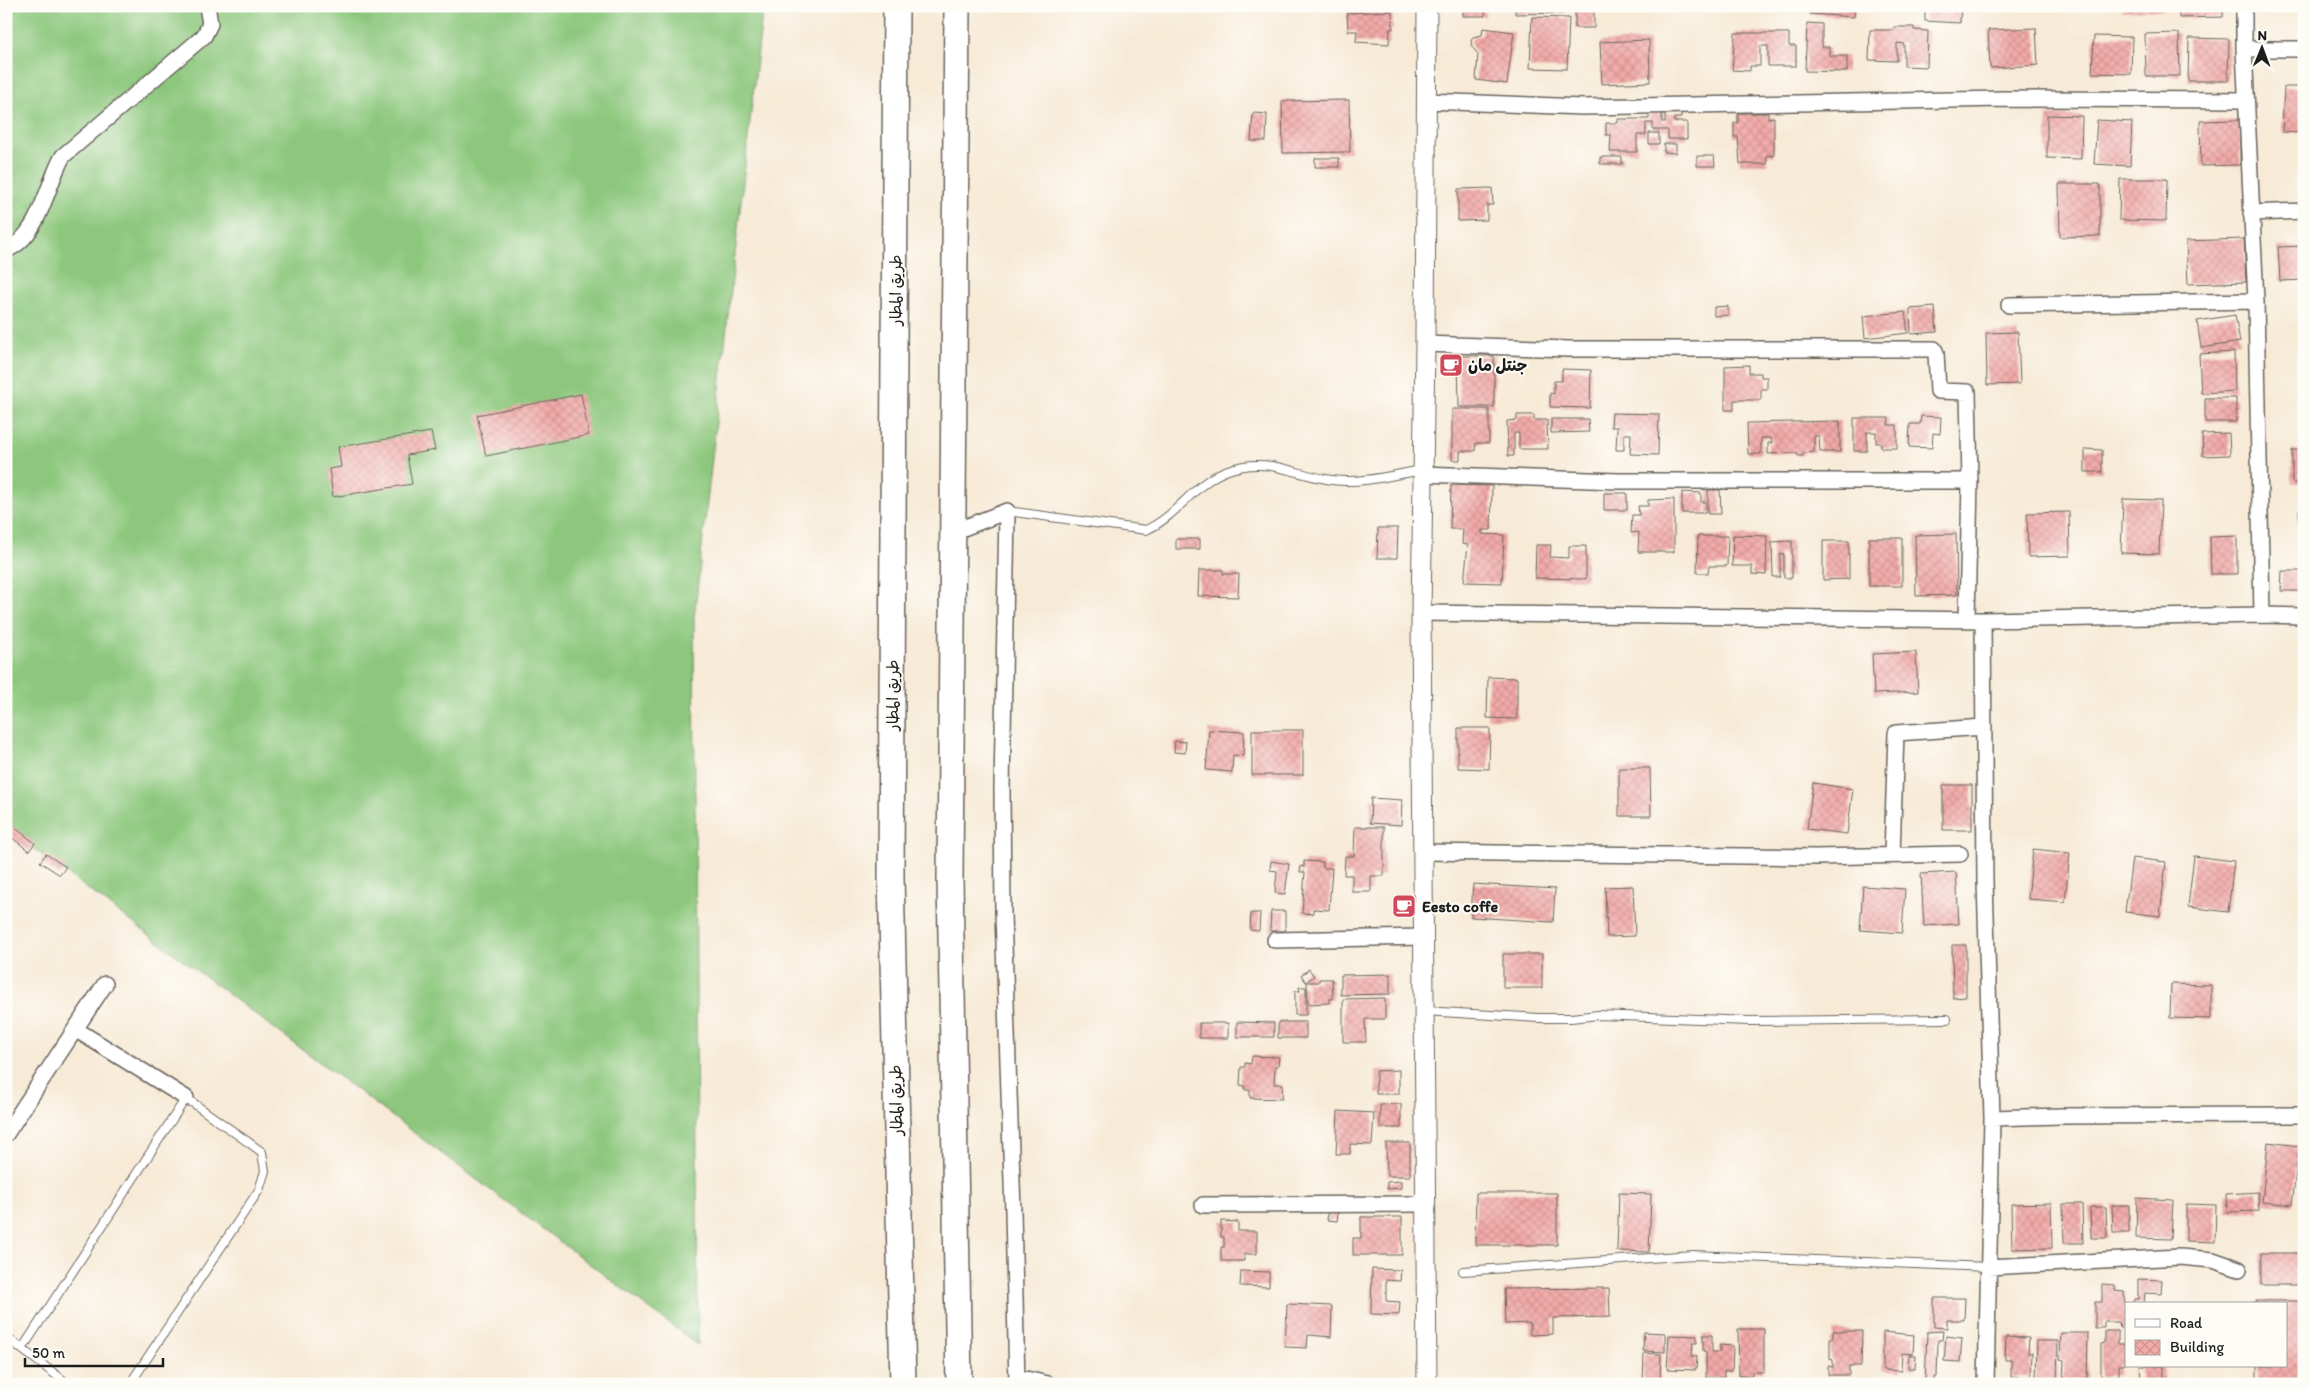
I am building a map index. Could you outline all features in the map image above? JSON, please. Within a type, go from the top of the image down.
[{"type":"highway","name":"طريق المطار","points":[[896,6],[891,876],[903,1384]]},
{"type":"highway","points":[[957,6],[950,879],[959,1384]]},
{"type":"street","points":[[6,250],[16,246],[27,236],[54,172],[63,156],[204,36],[210,24],[207,6]]},
{"type":"street","points":[[1427,6],[1421,613],[1427,1384]]},
{"type":"street","points":[[2244,6],[2246,100],[2256,301],[2262,615]]},
{"type":"street","points":[[2244,50],[2304,49]]},
{"type":"street","points":[[1426,101],[1583,107],[2003,99],[2246,100]]},
{"type":"street","points":[[2252,213],[2304,211]]},
{"type":"street","points":[[2009,305],[2256,301]]},
{"type":"street","points":[[1425,344],[1568,349],[1934,350],[1936,353],[1938,391],[1968,392],[1970,481],[1967,619]]},
{"type":"street","points":[[1422,472],[1618,481],[1970,481]]},
{"type":"street","points":[[952,532],[1007,511],[1002,789],[1003,904],[1017,1380],[1048,1384]]},
{"type":"street","points":[[1421,613],[1983,620],[2262,615],[2304,616]]},
{"type":"street","points":[[1983,620],[1985,882],[1992,1118],[1986,1384]]},
{"type":"street","points":[[1892,855],[1896,733],[1984,727]]},
{"type":"street","points":[[1422,852],[1816,857],[1960,854]]},
{"type":"street","points":[[1275,940],[1423,937]]},
{"type":"street","points":[[6,1134],[105,984]]},
{"type":"street","points":[[76,1029],[186,1098]]},
{"type":"street","points":[[1992,1118],[2304,1115]]},
{"type":"street","points":[[1202,1205],[1425,1204]]},
{"type":"street","points":[[1988,1267],[2180,1257],[2213,1260],[2239,1270]]},
{"type":"lane","points":[[1007,511],[1146,530],[1161,523],[1200,484],[1228,470],[1250,466],[1276,465],[1331,480],[1351,481],[1422,472]]},
{"type":"lane","points":[[1424,1011],[1539,1018],[1571,1018],[1598,1015],[1749,1021],[1947,1019]]},
{"type":"lane","points":[[22,1349],[186,1098],[262,1152],[265,1171],[259,1190],[239,1222],[130,1384]]},
{"type":"lane","points":[[1463,1271],[1693,1255],[1988,1267]]},
{"type":"lane","points":[[6,1337],[68,1384]]},
{"type":"green space","points":[[6,6],[763,6],[694,618],[698,1345],[6,828]]},
{"type":"building","points":[[1463,6],[1485,6],[1485,16],[1463,16]]},
{"type":"building","points":[[1515,6],[1564,6],[1564,13],[1515,14]]},
{"type":"building","points":[[1647,6],[1689,6],[1689,10],[1647,8]]},
{"type":"building","points":[[1810,6],[1855,6],[1854,17],[1810,14]]},
{"type":"building","points":[[1925,6],[1961,6],[1960,23],[1925,21]]},
{"type":"building","points":[[2122,6],[2163,6],[2163,10],[2122,11]]},
{"type":"building","points":[[2178,6],[2223,6],[2223,17],[2179,18]]},
{"type":"building","points":[[1575,8],[1594,8],[1594,28],[1575,28]]},
{"type":"building","points":[[1392,11],[1393,29],[1390,29],[1389,44],[1356,42],[1357,31],[1348,31],[1347,13]]},
{"type":"building","points":[[1532,17],[1569,18],[1567,69],[1530,68]]},
{"type":"building","points":[[1807,23],[1822,24],[1822,47],[1829,47],[1829,56],[1847,56],[1847,72],[1805,71]]},
{"type":"building","points":[[1894,27],[1914,27],[1914,30],[1928,31],[1927,67],[1904,66],[1904,44],[1897,43],[1897,61],[1869,60],[1870,30],[1894,30]]},
{"type":"building","points":[[1483,28],[1514,32],[1507,84],[1476,80],[1478,54],[1472,47],[1471,41],[1473,37],[1482,35]]},
{"type":"building","points":[[2036,28],[2038,65],[1990,68],[1988,30]]},
{"type":"building","points":[[1735,33],[1789,33],[1789,46],[1796,46],[1796,66],[1768,66],[1768,46],[1760,46],[1760,66],[1750,66],[1750,71],[1732,70]]},
{"type":"building","points":[[2179,33],[2180,76],[2146,76],[2145,34]]},
{"type":"building","points":[[2094,36],[2132,37],[2131,74],[2092,73]]},
{"type":"building","points":[[2189,38],[2229,39],[2228,81],[2188,81]]},
{"type":"building","points":[[1649,40],[1650,82],[1602,84],[1600,42]]},
{"type":"building","points":[[2284,87],[2304,87],[2304,133],[2282,132]]},
{"type":"building","points":[[1349,100],[1350,152],[1283,153],[1282,101]]},
{"type":"building","points":[[1253,113],[1267,114],[1266,141],[1251,141]]},
{"type":"building","points":[[1649,113],[1662,113],[1662,122],[1665,122],[1665,113],[1681,113],[1681,118],[1674,118],[1674,122],[1687,122],[1687,139],[1668,139],[1668,130],[1653,130],[1653,123],[1646,123],[1646,135],[1637,135],[1637,152],[1610,152],[1611,135],[1606,135],[1606,123],[1618,123],[1618,119],[1649,119]]},
{"type":"building","points":[[1738,113],[1768,113],[1768,118],[1774,117],[1774,156],[1767,155],[1767,164],[1740,164],[1738,137],[1734,137],[1734,123],[1738,123]]},
{"type":"building","points":[[2047,115],[2082,116],[2081,159],[2047,158]]},
{"type":"building","points":[[2097,120],[2132,122],[2130,166],[2094,164]]},
{"type":"building","points":[[2240,120],[2240,165],[2201,166],[2200,121]]},
{"type":"building","points":[[1649,133],[1659,133],[1659,144],[1649,144]]},
{"type":"building","points":[[1664,144],[1676,144],[1676,153],[1664,152]]},
{"type":"building","points":[[1697,156],[1714,156],[1715,166],[1697,166]]},
{"type":"building","points":[[1600,157],[1622,157],[1622,164],[1600,164]]},
{"type":"building","points":[[1315,158],[1339,158],[1339,167],[1315,167]]},
{"type":"building","points":[[2120,179],[2167,179],[2166,221],[2119,220]]},
{"type":"building","points":[[2059,184],[2100,184],[2100,236],[2060,237]]},
{"type":"building","points":[[1492,188],[1493,205],[1487,205],[1487,220],[1458,221],[1458,189]]},
{"type":"building","points":[[2244,239],[2246,282],[2188,284],[2186,241]]},
{"type":"building","points":[[2304,246],[2304,280],[2280,281],[2278,247]]},
{"type":"building","points":[[1728,306],[1728,315],[1714,316],[1714,307]]},
{"type":"building","points":[[1935,307],[1937,332],[1911,334],[1910,309]]},
{"type":"building","points":[[1905,312],[1908,333],[1865,338],[1863,316]]},
{"type":"building","points":[[2235,315],[2240,342],[2201,348],[2197,321]]},
{"type":"building","points":[[2018,332],[2020,384],[1987,385],[1986,333]]},
{"type":"building","points":[[2234,352],[2235,391],[2201,393],[2199,354]]},
{"type":"building","points":[[1458,356],[1494,356],[1494,407],[1459,407]]},
{"type":"building","points":[[1749,365],[1749,373],[1761,373],[1761,377],[1767,377],[1767,389],[1761,389],[1761,400],[1734,400],[1734,410],[1725,410],[1725,366]]},
{"type":"building","points":[[1562,369],[1591,370],[1590,408],[1550,407],[1550,393],[1554,394],[1554,381],[1562,381]]},
{"type":"building","points":[[581,394],[589,435],[486,456],[477,415]]},
{"type":"building","points":[[2205,398],[2236,398],[2236,422],[2205,422]]},
{"type":"building","points":[[1452,409],[1489,409],[1489,443],[1476,443],[1475,451],[1460,451],[1460,460],[1452,460]]},
{"type":"building","points":[[1612,413],[1659,414],[1658,455],[1630,454],[1631,434],[1624,434],[1624,450],[1616,450],[1617,427],[1611,427]]},
{"type":"building","points":[[1517,415],[1534,415],[1534,420],[1547,420],[1548,449],[1519,449],[1519,433],[1514,433],[1514,456],[1508,456],[1507,421],[1517,420]]},
{"type":"building","points":[[1921,416],[1941,417],[1940,434],[1933,433],[1932,448],[1909,447],[1910,424],[1920,424]]},
{"type":"building","points":[[1854,418],[1889,418],[1888,425],[1897,425],[1897,448],[1881,448],[1881,443],[1876,443],[1876,432],[1867,432],[1867,451],[1854,451]]},
{"type":"building","points":[[1551,419],[1588,419],[1589,432],[1551,433]]},
{"type":"building","points":[[1840,421],[1840,452],[1820,452],[1819,436],[1814,436],[1814,452],[1803,453],[1803,456],[1798,456],[1797,453],[1768,454],[1768,443],[1772,443],[1771,438],[1761,438],[1761,454],[1748,454],[1747,423]]},
{"type":"building","points":[[431,432],[435,450],[407,455],[412,484],[333,497],[329,469],[341,467],[338,447]]},
{"type":"building","points":[[2229,433],[2230,455],[2203,456],[2202,434]]},
{"type":"building","points":[[2085,449],[2102,450],[2102,472],[2085,472]]},
{"type":"building","points":[[2292,450],[2304,450],[2304,483],[2292,483]]},
{"type":"building","points":[[1451,485],[1492,486],[1491,530],[1482,530],[1482,534],[1504,535],[1502,583],[1464,582],[1468,545],[1462,544],[1463,529],[1450,529]]},
{"type":"building","points":[[1708,490],[1720,490],[1721,514],[1708,514]]},
{"type":"building","points":[[1682,492],[1701,493],[1701,502],[1706,502],[1706,513],[1682,513]]},
{"type":"building","points":[[1604,493],[1627,493],[1627,510],[1604,510]]},
{"type":"building","points":[[1674,499],[1674,552],[1638,552],[1639,532],[1631,533],[1632,515],[1639,515],[1638,506],[1648,506],[1648,500]]},
{"type":"building","points":[[2123,499],[2161,500],[2159,554],[2121,553]]},
{"type":"building","points":[[2299,510],[2304,510],[2304,548],[2299,548]]},
{"type":"building","points":[[2069,512],[2070,556],[2028,557],[2027,513]]},
{"type":"building","points":[[1378,528],[1398,528],[1397,558],[1377,558]]},
{"type":"building","points":[[1956,534],[1957,595],[1916,596],[1915,535]]},
{"type":"building","points":[[1733,535],[1767,536],[1766,575],[1752,574],[1752,566],[1732,566]]},
{"type":"building","points":[[1698,536],[1728,536],[1727,566],[1709,566],[1708,573],[1697,573]]},
{"type":"building","points":[[2237,536],[2237,574],[2211,574],[2210,537]]},
{"type":"building","points":[[1869,538],[1902,538],[1902,586],[1869,586]]},
{"type":"building","points":[[1176,539],[1200,539],[1200,549],[1176,549]]},
{"type":"building","points":[[1792,541],[1792,578],[1784,578],[1784,555],[1780,554],[1780,577],[1773,577],[1772,542]]},
{"type":"building","points":[[1823,541],[1849,541],[1849,579],[1823,580]]},
{"type":"building","points":[[1536,545],[1551,545],[1550,557],[1569,558],[1569,546],[1586,546],[1586,579],[1535,578]]},
{"type":"building","points":[[1199,570],[1223,570],[1223,574],[1239,574],[1238,597],[1198,596]]},
{"type":"building","points":[[2282,571],[2304,571],[2304,591],[2281,591]]},
{"type":"building","points":[[1916,652],[1918,692],[1874,694],[1872,654]]},
{"type":"building","points":[[1488,677],[1517,678],[1517,719],[1487,718]]},
{"type":"building","points":[[1458,728],[1490,728],[1489,769],[1458,768]]},
{"type":"building","points":[[1209,730],[1244,732],[1243,756],[1233,755],[1232,772],[1206,770]]},
{"type":"building","points":[[1252,730],[1303,730],[1303,775],[1252,775]]},
{"type":"building","points":[[1175,741],[1186,742],[1185,753],[1174,752]]},
{"type":"building","points":[[1619,768],[1650,768],[1651,816],[1619,816]]},
{"type":"building","points":[[1813,783],[1853,789],[1847,834],[1807,829]]},
{"type":"building","points":[[1943,785],[1972,785],[1972,830],[1943,830]]},
{"type":"building","points":[[1371,798],[1402,800],[1401,825],[1370,823]]},
{"type":"building","points":[[6,821],[35,843],[29,851],[6,833]]},
{"type":"building","points":[[1355,827],[1384,827],[1384,876],[1371,876],[1371,892],[1352,892],[1352,875],[1344,875],[1345,856],[1354,856]]},
{"type":"building","points":[[2033,849],[2070,853],[2065,902],[2028,899]]},
{"type":"building","points":[[46,854],[66,867],[60,875],[40,862]]},
{"type":"building","points":[[2194,856],[2234,861],[2228,912],[2188,907]]},
{"type":"building","points":[[2132,858],[2166,862],[2160,916],[2125,912]]},
{"type":"building","points":[[1271,861],[1289,864],[1285,894],[1275,893],[1277,871],[1270,870]]},
{"type":"building","points":[[1304,861],[1323,862],[1323,868],[1332,868],[1329,910],[1313,909],[1313,914],[1302,913],[1305,872],[1300,872],[1301,866],[1304,867]]},
{"type":"building","points":[[1956,872],[1959,924],[1924,926],[1921,874]]},
{"type":"building","points":[[1473,884],[1555,889],[1553,922],[1471,917]]},
{"type":"building","points":[[1633,886],[1635,936],[1607,937],[1605,887]]},
{"type":"building","points":[[1863,886],[1905,889],[1902,933],[1860,930]]},
{"type":"building","points":[[1271,911],[1285,911],[1285,931],[1270,931]]},
{"type":"building","points":[[1251,913],[1260,913],[1259,931],[1250,930]]},
{"type":"building","points":[[1952,945],[1966,945],[1966,997],[1953,998]]},
{"type":"building","points":[[1503,954],[1542,954],[1542,988],[1503,988]]},
{"type":"building","points":[[1309,969],[1314,976],[1306,982],[1301,975]]},
{"type":"building","points":[[1390,974],[1390,994],[1341,995],[1341,975]]},
{"type":"building","points":[[1319,979],[1332,979],[1333,999],[1329,999],[1329,1003],[1308,1004],[1307,982],[1319,982]]},
{"type":"building","points":[[2171,984],[2211,985],[2211,1019],[2170,1018]]},
{"type":"building","points":[[1299,987],[1306,987],[1306,1015],[1295,1015],[1295,991],[1300,991]]},
{"type":"building","points":[[1385,998],[1385,1019],[1365,1019],[1366,1042],[1343,1042],[1343,999]]},
{"type":"building","points":[[1237,1022],[1274,1023],[1274,1037],[1237,1037]]},
{"type":"building","points":[[1278,1022],[1306,1022],[1306,1038],[1278,1038]]},
{"type":"building","points":[[1199,1023],[1228,1023],[1228,1038],[1199,1038]]},
{"type":"building","points":[[1252,1056],[1279,1057],[1278,1066],[1275,1066],[1274,1084],[1283,1084],[1282,1099],[1250,1098],[1250,1090],[1245,1090],[1245,1086],[1240,1085],[1241,1067],[1245,1067],[1245,1063],[1251,1064]]},
{"type":"building","points":[[1399,1070],[1399,1094],[1376,1094],[1376,1071]]},
{"type":"building","points":[[1401,1104],[1401,1128],[1380,1128],[1380,1105]]},
{"type":"building","points":[[1338,1111],[1374,1113],[1372,1145],[1350,1144],[1350,1154],[1336,1154]]},
{"type":"building","points":[[2268,1142],[2299,1146],[2292,1205],[2262,1202]]},
{"type":"building","points":[[1386,1143],[1410,1143],[1410,1176],[1387,1176]]},
{"type":"building","points":[[1401,1181],[1401,1188],[1387,1189],[1387,1182]]},
{"type":"building","points":[[2258,1192],[2259,1211],[2227,1212],[2226,1194]]},
{"type":"building","points":[[1476,1193],[1557,1193],[1557,1245],[1475,1245]]},
{"type":"building","points":[[1619,1193],[1651,1194],[1649,1252],[1617,1251]]},
{"type":"building","points":[[2137,1198],[2173,1200],[2171,1239],[2136,1238]]},
{"type":"building","points":[[2051,1203],[2052,1248],[2012,1249],[2011,1204]]},
{"type":"building","points":[[2063,1204],[2082,1204],[2083,1243],[2064,1243]]},
{"type":"building","points":[[2186,1204],[2216,1205],[2215,1242],[2186,1241]]},
{"type":"building","points":[[2112,1205],[2129,1205],[2129,1233],[2113,1233]]},
{"type":"building","points":[[2090,1207],[2106,1207],[2107,1238],[2091,1238]]},
{"type":"building","points":[[1328,1212],[1338,1213],[1337,1221],[1327,1220]]},
{"type":"building","points":[[1361,1217],[1402,1217],[1402,1255],[1353,1255],[1353,1238],[1361,1238]]},
{"type":"building","points":[[1221,1221],[1238,1222],[1238,1231],[1257,1231],[1257,1254],[1244,1254],[1244,1261],[1221,1261],[1221,1247],[1224,1247],[1224,1237],[1221,1237]]},
{"type":"building","points":[[2261,1253],[2304,1253],[2304,1285],[2261,1285]]},
{"type":"building","points":[[1372,1269],[1401,1270],[1400,1281],[1386,1280],[1386,1301],[1400,1302],[1399,1315],[1371,1314]]},
{"type":"building","points":[[1241,1271],[1269,1272],[1269,1287],[1240,1286]]},
{"type":"building","points":[[2138,1279],[2162,1280],[2161,1294],[2145,1293],[2144,1302],[2133,1302],[2134,1299],[2138,1299]]},
{"type":"building","points":[[2102,1284],[2115,1285],[2115,1291],[2124,1292],[2125,1329],[2120,1328],[2119,1322],[2104,1322],[2104,1328],[2095,1328],[2095,1302],[2102,1302]]},
{"type":"building","points":[[1609,1288],[1610,1317],[1553,1318],[1553,1334],[1530,1335],[1530,1323],[1505,1324],[1504,1289]]},
{"type":"building","points":[[1934,1298],[1965,1298],[1964,1320],[1947,1320],[1947,1328],[1934,1327]]},
{"type":"building","points":[[2302,1301],[2303,1383],[2257,1384],[2257,1368],[2288,1368],[2288,1302],[2256,1302]]},
{"type":"building","points":[[1287,1304],[1332,1306],[1331,1337],[1308,1335],[1307,1348],[1285,1347]]},
{"type":"building","points":[[1738,1329],[1764,1329],[1764,1372],[1752,1372],[1752,1376],[1739,1376]]},
{"type":"building","points":[[1833,1331],[1862,1331],[1861,1366],[1849,1366],[1849,1375],[1828,1375],[1828,1366],[1833,1367],[1833,1360],[1830,1359],[1830,1338],[1833,1338]]},
{"type":"building","points":[[1943,1331],[1942,1340],[1938,1340],[1937,1377],[1934,1377],[1934,1384],[1925,1384],[1927,1332]]},
{"type":"building","points":[[2105,1331],[2118,1331],[2118,1344],[2125,1344],[2124,1365],[2119,1365],[2119,1376],[2101,1376],[2101,1344],[2105,1343]]},
{"type":"building","points":[[1644,1332],[1665,1333],[1665,1352],[1643,1351]]},
{"type":"building","points":[[1883,1332],[1914,1335],[1913,1354],[1902,1353],[1901,1371],[1883,1370]]},
{"type":"building","points":[[2061,1333],[2088,1333],[2087,1380],[2063,1379],[2064,1360],[2060,1359]]},
{"type":"building","points":[[1669,1335],[1697,1336],[1697,1343],[1693,1343],[1692,1356],[1697,1356],[1696,1370],[1667,1369]]},
{"type":"building","points":[[1703,1335],[1712,1335],[1712,1352],[1720,1352],[1720,1345],[1733,1346],[1732,1371],[1724,1371],[1724,1378],[1706,1378],[1706,1352],[1703,1351]]},
{"type":"building","points":[[1946,1336],[1962,1338],[1960,1362],[1944,1361]]},
{"type":"building","points":[[2006,1337],[2029,1338],[2028,1353],[2032,1353],[2031,1377],[2011,1377],[2011,1360],[2005,1360]]},
{"type":"building","points":[[2037,1341],[2058,1341],[2057,1380],[2036,1379]]},
{"type":"building","points":[[1644,1353],[1661,1354],[1660,1384],[1643,1384]]},
{"type":"building","points":[[1909,1355],[1916,1355],[1915,1368],[1908,1368]]},
{"type":"building","points":[[2140,1368],[2164,1368],[2164,1380],[2141,1380]]},
{"type":"place","name":"جنتل مان","points":[[1451,365]]},
{"type":"place","name":"Eesto coffe","points":[[1404,906]]}]
